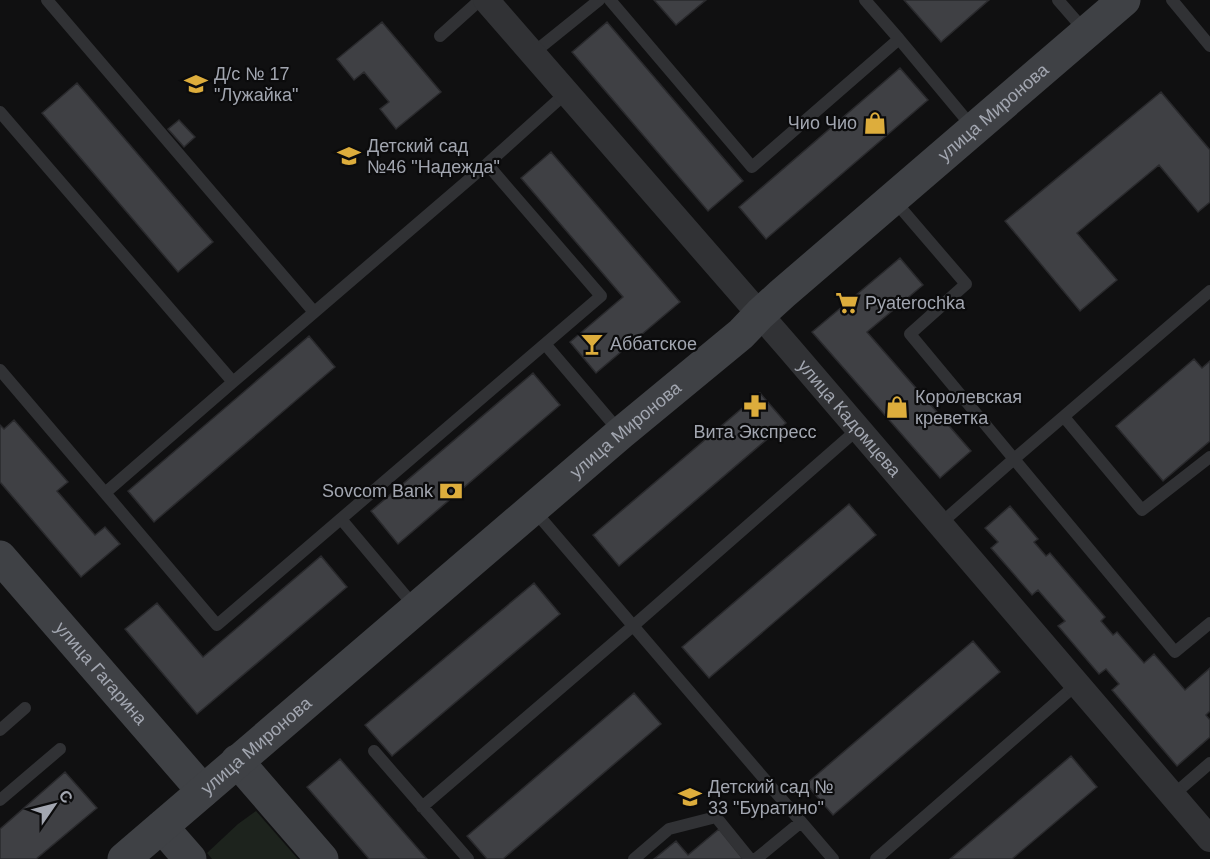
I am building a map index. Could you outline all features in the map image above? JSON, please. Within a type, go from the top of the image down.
[{"type":"main road","name":"улица Миронова","points":[[124,859],[532,508],[741,334],[759,314],[1124,0]]},
{"type":"main road","name":"улица Гагарина","points":[[0,557],[203,791]]},
{"type":"main road","points":[[237,761],[322,859]]},
{"type":"main road","points":[[162,826],[190,859]]},
{"type":"street","name":"улица Кадомцева","points":[[486,0],[1210,839]]},
{"type":"lane","points":[[47,0],[314,312]]},
{"type":"lane","points":[[440,36],[480,0]]},
{"type":"lane","points":[[532,54],[599,0]]},
{"type":"lane","points":[[610,0],[752,167],[899,39]]},
{"type":"lane","points":[[865,0],[974,129]]},
{"type":"lane","points":[[1058,0],[1086,33]]},
{"type":"lane","points":[[1172,0],[1210,46]]},
{"type":"lane","points":[[105,493],[487,164],[566,93]]},
{"type":"lane","points":[[0,112],[233,382]]},
{"type":"lane","points":[[0,370],[217,625],[601,296],[487,164]]},
{"type":"lane","points":[[893,199],[966,284],[910,334],[1175,652],[1210,623]]},
{"type":"lane","points":[[940,524],[1210,291]]},
{"type":"lane","points":[[545,344],[621,433]]},
{"type":"lane","points":[[1064,417],[1143,510],[1210,457]]},
{"type":"lane","points":[[423,807],[858,429]]},
{"type":"lane","points":[[532,508],[833,859]]},
{"type":"lane","points":[[341,519],[416,608]]},
{"type":"lane","points":[[876,859],[1077,684]]},
{"type":"lane","points":[[0,730],[25,708]]},
{"type":"lane","points":[[0,800],[60,749]]},
{"type":"lane","points":[[374,751],[468,859]]},
{"type":"lane","points":[[1172,796],[1210,763]]},
{"type":"lane","points":[[634,859],[669,829],[716,818],[750,859]]},
{"type":"lane","points":[[756,859],[801,822]]},
{"type":"shaded area","points":[[256,811],[298,859],[212,859],[207,853],[238,824]]},
{"type":"building","points":[[654,0],[706,0],[676,25]]},
{"type":"building","points":[[904,0],[989,0],[941,42]]},
{"type":"building","points":[[382,22],[441,92],[396,129],[380,109],[389,102],[364,72],[354,80],[337,59]]},
{"type":"building","points":[[607,22],[743,181],[708,211],[572,52]]},
{"type":"building","points":[[900,68],[928,100],[766,239],[739,207]]},
{"type":"building","points":[[77,83],[213,242],[178,272],[42,113]]},
{"type":"building","points":[[1161,92],[1210,150],[1210,202],[1198,212],[1159,165],[1077,233],[1117,280],[1080,311],[1005,221]]},
{"type":"building","points":[[179,120],[195,137],[184,147],[168,129]]},
{"type":"building","points":[[551,152],[680,302],[596,373],[570,342],[623,297],[521,178]]},
{"type":"building","points":[[900,258],[923,285],[867,332],[971,451],[940,478],[812,332]]},
{"type":"building","points":[[309,336],[335,367],[154,522],[128,491]]},
{"type":"building","points":[[1194,359],[1202,368],[1210,361],[1210,441],[1163,481],[1116,426]]},
{"type":"building","points":[[533,373],[560,405],[398,544],[371,511]]},
{"type":"building","points":[[760,393],[786,423],[619,566],[593,535]]},
{"type":"building","points":[[14,420],[68,482],[57,491],[95,535],[105,527],[120,544],[81,577],[0,482],[0,425],[4,429]]},
{"type":"building","points":[[849,504],[876,535],[709,678],[682,647]]},
{"type":"building","points":[[1010,506],[1038,539],[1034,542],[1046,556],[1050,553],[1105,617],[1101,621],[1113,635],[1117,632],[1144,663],[1154,654],[1185,690],[1210,668],[1210,711],[1206,715],[1210,720],[1210,737],[1177,766],[1112,690],[1119,684],[1106,669],[1099,674],[1058,626],[1065,621],[1038,590],[1032,595],[991,548],[998,542],[985,528]]},
{"type":"building","points":[[321,556],[347,587],[197,714],[125,629],[157,603],[203,657]]},
{"type":"building","points":[[534,583],[560,614],[392,756],[365,725]]},
{"type":"building","points":[[973,641],[1000,672],[833,815],[806,784]]},
{"type":"building","points":[[634,693],[661,724],[503,859],[487,859],[467,836]]},
{"type":"building","points":[[1071,756],[1097,787],[1012,859],[950,859]]},
{"type":"building","points":[[340,759],[427,859],[369,859],[307,787]]},
{"type":"building","points":[[65,772],[97,808],[36,859],[0,859],[0,829]]},
{"type":"building","points":[[719,829],[743,859],[654,859],[676,841],[688,855]]},
{"type":"place","name":"Д/с № 17 \"Лужайка\"","points":[[196,84]]},
{"type":"place","name":"Чио Чио","points":[[875,123]]},
{"type":"place","name":"Детский сад №46 \"Надежда\"","points":[[349,156]]},
{"type":"place","name":"Pyaterochka","points":[[847,303]]},
{"type":"place","name":"Аббатское","points":[[592,344]]},
{"type":"place","name":"Вита Экспресс","points":[[755,406]]},
{"type":"place","name":"Королевская креветка","points":[[897,407]]},
{"type":"place","name":"Sovcom Bank","points":[[451,491]]},
{"type":"place","name":"Детский сад № 33 \"Буратино\"","points":[[690,797]]}]
